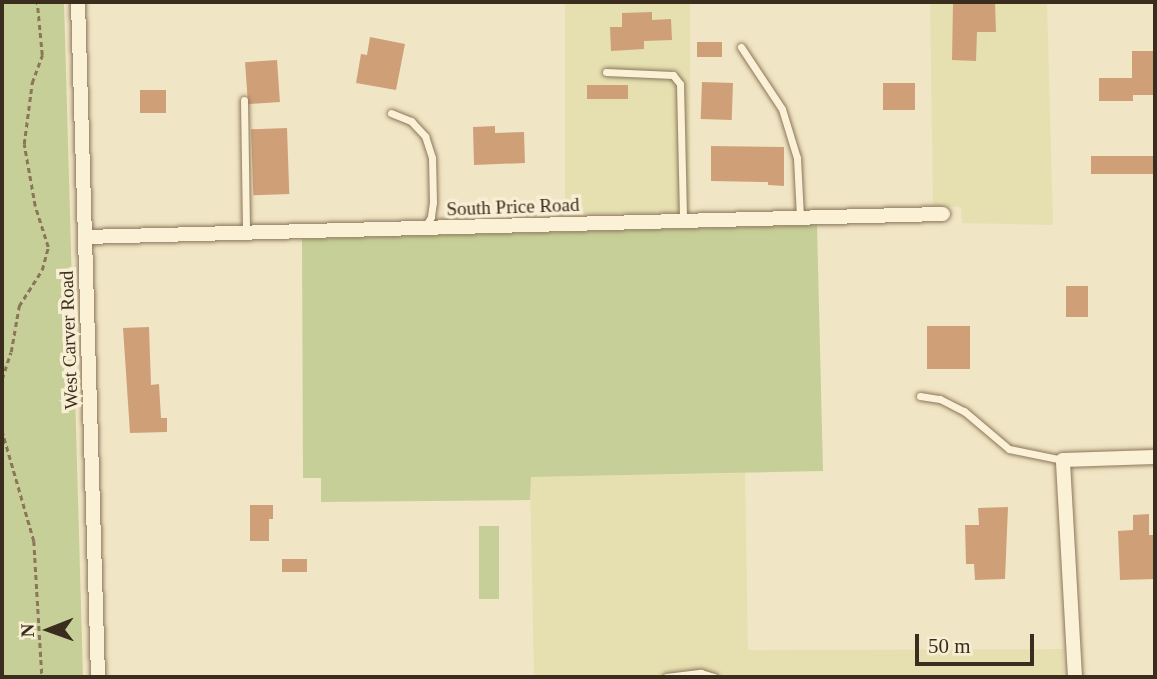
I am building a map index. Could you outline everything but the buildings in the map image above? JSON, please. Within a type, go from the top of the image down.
[{"type":"street","name":"West Carver Road","points":[[79,2],[99,677]]},
{"type":"street","name":"South Price Road","points":[[85,237],[943,215]]},
{"type":"street","points":[[1075,677],[1063,460],[1155,457]]},
{"type":"lane","points":[[741,47],[782,109],[797,159],[800,218]]},
{"type":"lane","points":[[606,72],[673,75],[680,84],[683,221]]},
{"type":"lane","points":[[244,100],[246,233]]},
{"type":"lane","points":[[391,113],[411,121],[425,136],[432,158],[433,202],[431,217],[424,228]]},
{"type":"lane","points":[[920,396],[940,400],[964,411],[1009,449],[1063,460]]},
{"type":"lane","points":[[666,677],[701,673],[714,677]]},
{"type":"path","points":[[2,379],[11,352],[19,306],[42,271],[48,247],[35,206],[24,144],[32,83],[42,55],[37,2]]},
{"type":"path","points":[[2,430],[34,541],[41,677]]},
{"type":"shaded area","points":[[565,2],[690,2],[690,213],[565,213]]},
{"type":"shaded area","points":[[930,2],[1047,2],[1053,225],[962,223],[961,207],[933,206]]},
{"type":"shaded area","points":[[745,473],[748,650],[1063,649],[1064,677],[534,677],[530,477]]},
{"type":"green space","points":[[2,2],[64,2],[83,677],[2,677]]},
{"type":"green space","points":[[817,225],[823,471],[531,477],[530,500],[321,502],[321,478],[303,478],[302,239]]},
{"type":"green space","points":[[479,526],[499,526],[499,599],[479,599]]}]
